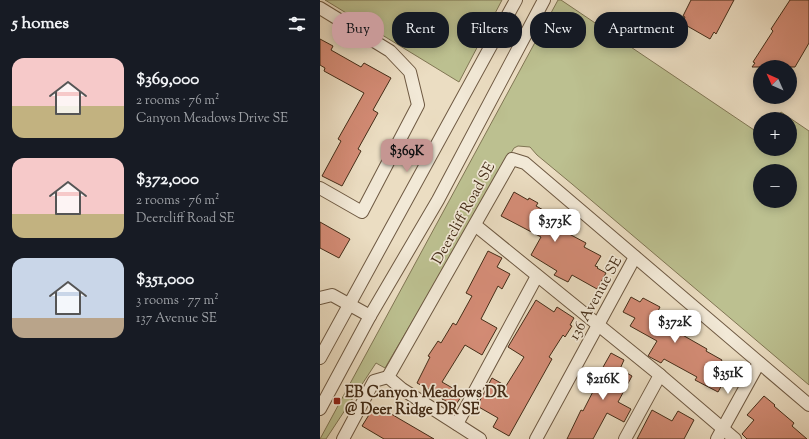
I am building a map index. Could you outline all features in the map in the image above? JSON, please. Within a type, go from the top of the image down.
[{"type":"street","points":[[320,358],[516,0]]},
{"type":"street","points":[[320,409],[370,316],[438,200],[544,0]]},
{"type":"street","points":[[320,8],[390,51],[410,72],[418,105],[362,212],[320,188]]},
{"type":"street","name":"Deercliff Road SE","points":[[388,377],[512,159],[525,163],[809,406]]},
{"type":"street","points":[[475,225],[660,375],[735,439]]},
{"type":"street","name":"136 Avenue SE","points":[[536,439],[635,257]]},
{"type":"street","points":[[457,424],[537,276]]},
{"type":"street","points":[[320,298],[332,295],[370,316]]},
{"type":"street","points":[[717,439],[759,363]]},
{"type":"street","points":[[625,439],[660,375]]},
{"type":"street","points":[[343,439],[374,381],[388,377],[402,389],[480,439]]},
{"type":"green space","points":[[325,0],[502,0],[496,12],[457,12],[457,48],[477,48],[459,82],[403,48],[449,48],[449,12],[392,12],[392,41],[384,36],[384,12],[345,12]]},
{"type":"green space","points":[[558,0],[561,0],[579,12],[551,12]]},
{"type":"green space","points":[[586,17],[594,22],[594,48],[632,48],[753,129],[753,156],[797,156],[797,123],[809,131],[809,385],[537,155],[530,147],[518,146],[514,148],[385,368],[376,363],[326,439],[320,439],[532,48],[586,48]]},
{"type":"building","points":[[691,0],[734,0],[716,34],[714,32],[710,39],[688,26],[688,12],[685,12]]},
{"type":"building","points":[[790,0],[809,0],[809,43],[797,64],[797,60],[754,60],[773,31],[771,29]]},
{"type":"building","points":[[320,39],[332,45],[331,50],[361,67],[364,63],[391,78],[373,110],[378,113],[358,149],[361,151],[342,186],[322,176],[341,141],[338,139],[364,93],[324,71],[325,68],[320,65]]},
{"type":"building","points":[[514,192],[528,200],[529,198],[538,203],[536,206],[556,217],[553,223],[559,226],[558,228],[586,243],[584,247],[601,256],[595,266],[606,273],[597,289],[572,275],[568,282],[554,275],[557,271],[531,255],[541,237],[501,216]]},
{"type":"building","points":[[320,222],[350,239],[339,258],[320,248]]},
{"type":"building","points":[[488,251],[502,258],[497,267],[510,274],[502,289],[498,286],[481,319],[497,328],[482,355],[465,345],[442,382],[463,394],[455,406],[442,399],[443,397],[417,383],[430,357],[428,356],[438,341],[441,343],[453,323],[456,325],[472,296],[466,293]]},
{"type":"building","points":[[631,297],[640,302],[643,298],[660,307],[657,313],[682,327],[679,333],[707,349],[706,351],[722,360],[717,369],[727,376],[718,392],[695,380],[697,377],[664,359],[661,363],[648,356],[657,341],[630,326],[635,318],[623,312]]},
{"type":"building","points":[[536,300],[554,312],[557,307],[574,318],[570,325],[572,326],[565,337],[563,335],[549,357],[552,359],[509,436],[493,427],[498,418],[477,406],[492,378],[506,386],[524,357],[508,347]]},
{"type":"building","points":[[611,353],[624,360],[620,369],[632,376],[618,402],[631,409],[624,422],[607,413],[593,439],[567,439],[581,410],[583,411],[600,378],[598,376]]},
{"type":"building","points":[[764,396],[794,423],[792,426],[807,439],[747,439],[742,434],[754,420],[747,415]]},
{"type":"building","points":[[383,409],[434,439],[384,439],[362,426],[372,410],[379,414]]},
{"type":"building","points":[[652,410],[672,421],[678,411],[694,420],[684,439],[637,439]]},
{"type":"place","name":"EB Canyon Meadows DR @ Deer Ridge DR SE","points":[[337,401]]}]
